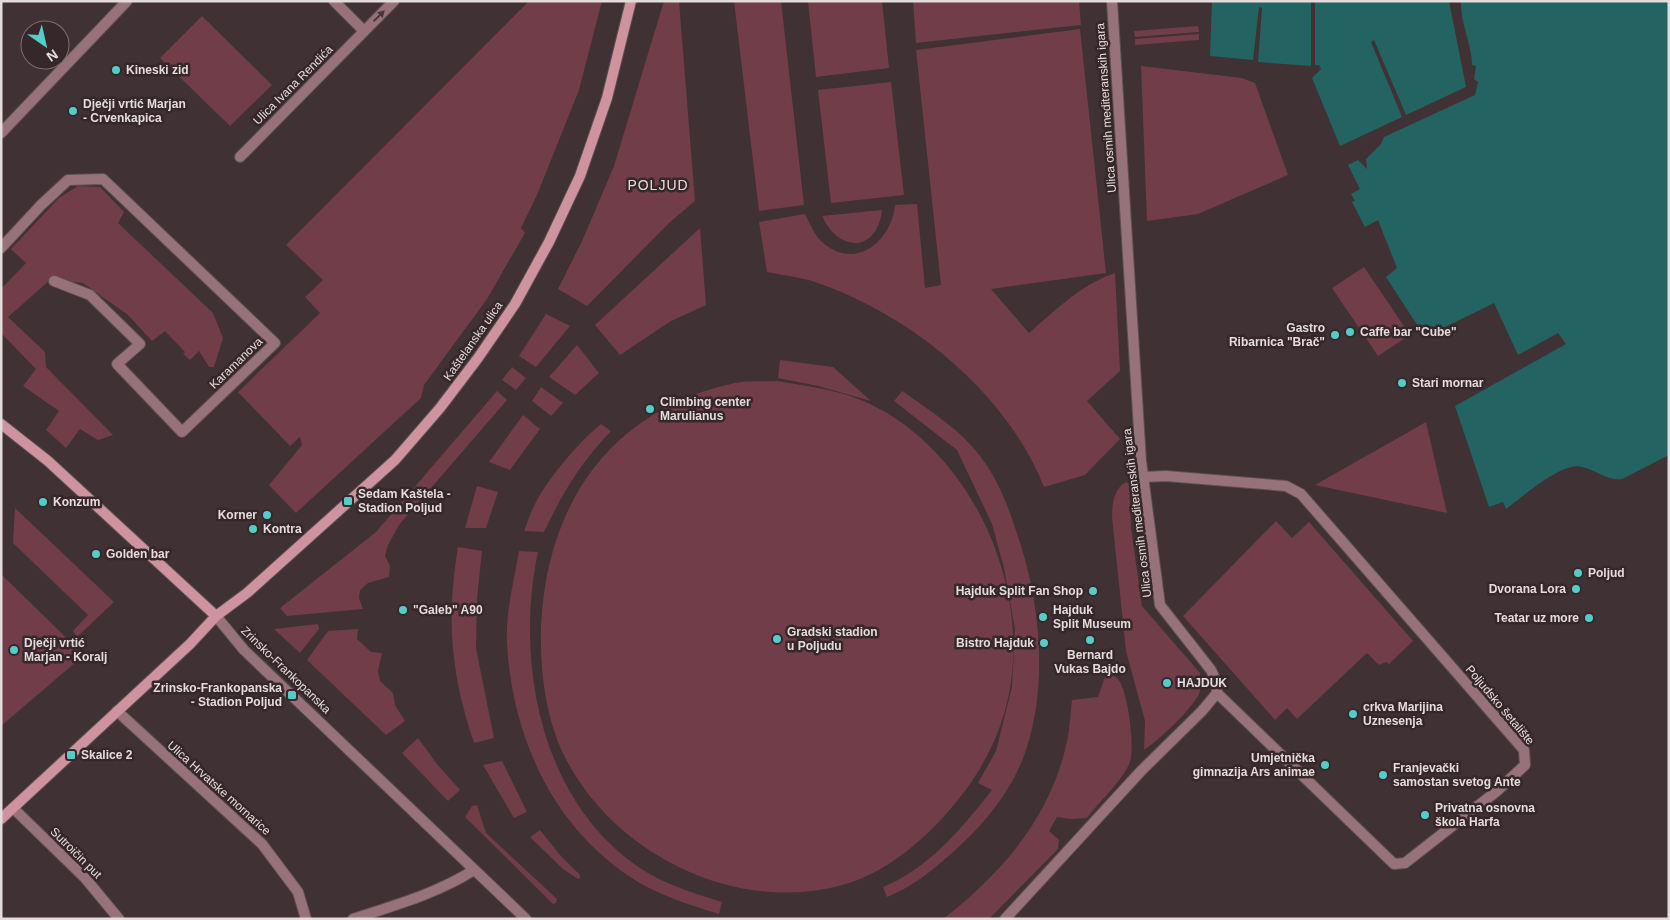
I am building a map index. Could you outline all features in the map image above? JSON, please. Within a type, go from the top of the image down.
[{"type":"main road","name":"Kaštelanska ulica","points":[[216,616],[247,593],[395,460],[446,401],[515,304],[549,242],[580,176],[607,98],[631,1]]},
{"type":"main road","name":"Zrinsko-Frankopanska","points":[[1,424],[48,461],[216,616]]},
{"type":"main road","points":[[1,819],[190,644],[216,616]]},
{"type":"street","points":[[1,133],[127,1]]},
{"type":"street","points":[[334,1],[364,31]]},
{"type":"street","name":"Ulica Ivana Rendića","points":[[240,157],[394,1]]},
{"type":"street","name":"Ulica osmih mediteranskih igara","points":[[1112,1],[1144,477],[1160,604],[1211,670],[1216,681],[1217,693]]},
{"type":"street","name":"Karamanova","points":[[1,248],[41,205],[68,180],[103,179],[275,343],[182,432],[117,364],[140,344],[90,295],[54,281]]},
{"type":"street","name":"Poljudsko šetalište","points":[[1144,477],[1166,476],[1281,486],[1301,494],[1524,750],[1525,765],[1497,791],[1405,863],[1394,864],[1217,693]]},
{"type":"street","name":"Zrinsko-Frankopanska","points":[[216,616],[244,650],[346,745],[526,919]]},
{"type":"street","points":[[1004,919],[1217,693]]},
{"type":"street","name":"Ulica Hrvatske mornarice","points":[[117,711],[262,844],[298,892],[306,919]]},
{"type":"street","name":"Sutroičin put","points":[[14,808],[85,878],[119,919]]},
{"type":"street","points":[[353,919],[426,895],[452,884],[474,870]]},
{"type":"shaded area","points":[[529,1],[602,1],[579,90],[537,195],[521,228],[525,233],[487,299],[424,385],[421,398],[296,513],[269,485],[302,445],[300,437],[290,446],[238,392],[320,313],[305,297],[323,280],[286,245]]},
{"type":"shaded area","points":[[664,1],[679,1],[695,201],[669,223],[587,306],[558,289],[583,239],[614,166]]},
{"type":"shaded area","points":[[734,1],[781,1],[804,205],[759,211]]},
{"type":"shaded area","points":[[808,1],[882,1],[889,68],[816,77]]},
{"type":"shaded area","points":[[913,1],[1079,1],[1081,25],[916,43]]},
{"type":"shaded area","points":[[202,16],[272,85],[230,126],[160,58]]},
{"type":"shaded area","points":[[1198,26],[1199,32],[1135,37],[1134,31]]},
{"type":"shaded area","points":[[1080,29],[1106,273],[991,289],[1029,333],[1080,291],[1115,273],[1120,371],[1087,401],[1120,439],[1085,475],[1044,487],[1027,453],[1006,420],[980,389],[951,361],[919,336],[886,314],[851,296],[809,280],[767,272],[759,222],[805,214],[814,232],[823,243],[839,252],[851,254],[862,252],[881,239],[893,217],[895,205],[917,204],[925,288],[941,285],[916,50]]},
{"type":"shaded area","points":[[1199,34],[1199,40],[1135,45],[1135,39]]},
{"type":"shaded area","points":[[1141,66],[1242,78],[1255,83],[1288,175],[1198,214],[1147,221]]},
{"type":"shaded area","points":[[891,82],[904,195],[831,203],[818,90]]},
{"type":"shaded area","points":[[78,186],[100,187],[124,212],[118,223],[213,313],[223,338],[214,367],[209,367],[199,351],[190,360],[165,331],[152,341],[128,315],[83,283],[50,280],[8,317],[45,352],[46,367],[113,435],[98,440],[80,429],[66,448],[46,430],[59,411],[23,386],[36,369],[1,333],[1,289],[26,263],[11,249],[59,198]]},
{"type":"shaded area","points":[[882,210],[879,224],[873,234],[865,241],[856,243],[847,242],[838,237],[829,228],[822,216]]},
{"type":"shaded area","points":[[700,228],[706,305],[671,321],[620,355],[595,325]]},
{"type":"shaded area","points":[[1364,267],[1410,335],[1378,356],[1332,288]]},
{"type":"shaded area","points":[[546,314],[570,326],[536,367],[519,356]]},
{"type":"shaded area","points":[[577,345],[599,373],[575,395],[549,377]]},
{"type":"shaded area","points":[[780,360],[833,367],[871,401],[818,386],[778,378]]},
{"type":"shaded area","points":[[512,367],[526,378],[516,390],[502,380]]},
{"type":"shaded area","name":"Gradski stadion u Poljudu","points":[[777,381],[830,390],[861,400],[901,422],[936,453],[965,489],[988,531],[1004,576],[1012,623],[1013,669],[1004,714],[988,755],[973,780],[946,814],[926,835],[903,854],[866,877],[852,882],[808,891],[764,891],[721,883],[679,867],[641,844],[607,815],[579,781],[558,742],[546,700],[541,656],[541,627],[546,583],[556,542],[571,504],[592,470],[619,441],[651,416],[688,397],[736,383]]},
{"type":"shaded area","points":[[541,387],[563,403],[551,416],[532,401]]},
{"type":"shaded area","points":[[497,391],[507,400],[399,525],[388,545],[385,556],[390,566],[389,577],[368,583],[360,590],[359,598],[363,609],[287,616],[280,608],[376,532]]},
{"type":"shaded area","points":[[902,391],[964,438],[980,456],[1000,489],[1022,549],[1034,598],[1039,650],[1039,675],[1033,726],[1020,765],[1005,793],[986,819],[952,853],[921,878],[887,897],[883,887],[915,869],[944,846],[992,790],[978,783],[996,751],[1012,687],[1015,629],[1004,568],[992,524],[957,450],[894,401]]},
{"type":"shaded area","points":[[523,415],[540,429],[510,470],[489,462]]},
{"type":"shaded area","points":[[1426,422],[1447,513],[1315,485]]},
{"type":"shaded area","points":[[601,424],[611,431],[590,455],[573,479],[544,532],[524,531],[534,505],[549,482],[574,450]]},
{"type":"shaded area","points":[[1126,482],[1129,484],[1131,528],[1142,606],[1200,673],[1201,679],[1198,696],[1188,710],[1144,750],[1145,721],[1126,651],[1112,517],[1116,492]]},
{"type":"shaded area","points":[[477,486],[498,492],[486,528],[465,528]]},
{"type":"shaded area","points":[[15,508],[114,602],[77,637],[73,631],[88,615],[13,543]]},
{"type":"shaded area","points":[[1276,521],[1292,538],[1309,522],[1413,641],[1389,664],[1386,662],[1379,665],[1367,653],[1297,719],[1287,708],[1275,720],[1183,616]]},
{"type":"shaded area","points":[[458,547],[482,551],[477,599],[476,648],[494,738],[474,743],[460,694],[453,646],[452,599]]},
{"type":"shaded area","points":[[519,551],[538,552],[531,596],[530,641],[534,686],[544,731],[560,773],[583,812],[612,845],[657,878],[722,902],[719,914],[657,892],[638,882],[609,861],[583,837],[562,810],[544,780],[529,749],[518,715],[511,681],[507,645],[512,586]]},
{"type":"shaded area","points":[[1,574],[84,655],[1,726]]},
{"type":"shaded area","points":[[318,624],[319,629],[300,653],[274,629]]},
{"type":"shaded area","points":[[358,629],[357,639],[371,652],[382,653],[378,671],[380,681],[393,693],[395,705],[405,721],[386,735],[307,660],[328,631]]},
{"type":"shaded area","points":[[1110,674],[1117,678],[1121,684],[1130,718],[1132,744],[1130,762],[1127,769],[1087,818],[1071,819],[1057,817],[1049,831],[1059,840],[1058,849],[989,919],[943,919],[964,902],[1003,864],[1035,821],[1048,798],[1058,773],[1067,740],[1072,700],[1098,697],[1105,677]]},
{"type":"shaded area","points":[[418,738],[437,764],[460,790],[448,801],[402,753]]},
{"type":"shaded area","points":[[502,761],[527,812],[514,818],[483,765]]},
{"type":"shaded area","points":[[477,805],[486,833],[557,899],[556,903],[553,904],[465,817],[472,806]]},
{"type":"shaded area","points":[[540,830],[560,855],[580,875],[580,878],[578,879],[563,869],[530,837]]},
{"type":"water","points":[[1212,1],[1311,1],[1311,66],[1258,62],[1262,8],[1259,7],[1253,60],[1210,56]]},
{"type":"water","points":[[1315,1],[1449,1],[1466,87],[1406,115],[1374,40],[1371,42],[1402,117],[1340,146],[1312,78],[1321,69],[1319,65],[1315,65]]},
{"type":"water","points":[[1461,1],[1669,1],[1669,455],[1622,479],[1606,477],[1582,467],[1564,469],[1543,481],[1506,509],[1503,502],[1489,507],[1455,406],[1566,344],[1558,333],[1518,355],[1494,303],[1425,337],[1386,277],[1397,268],[1378,220],[1365,227],[1352,202],[1355,201],[1351,194],[1360,189],[1348,165],[1358,160],[1367,169],[1366,159],[1381,144],[1384,137],[1475,95],[1478,82],[1474,79],[1476,66],[1472,65],[1462,17]]},
{"type":"place","name":"Kineski zid","points":[[116,70]]},
{"type":"place","name":"Dječji vrtić Marjan - Crvenkapica","points":[[73,111]]},
{"type":"place","name":"Caffe bar \"Cube\"","points":[[1350,332]]},
{"type":"place","name":"Gastro Ribarnica \"Brač\"","points":[[1335,335]]},
{"type":"place","name":"Stari mornar","points":[[1402,383]]},
{"type":"place","name":"Climbing center Marulianus","points":[[650,409]]},
{"type":"place","name":"Sedam Kaštela - Stadion Poljud","points":[[348,501]]},
{"type":"place","name":"Konzum","points":[[43,502]]},
{"type":"place","name":"Korner","points":[[267,515]]},
{"type":"place","name":"Kontra","points":[[253,529]]},
{"type":"place","name":"Golden bar","points":[[96,554]]},
{"type":"place","name":"Poljud","points":[[1578,573]]},
{"type":"place","name":"Dvorana Lora","points":[[1576,589]]},
{"type":"place","name":"Hajduk Split Fan Shop","points":[[1093,591]]},
{"type":"place","name":"\"Galeb\" A90","points":[[403,610]]},
{"type":"place","name":"Hajduk Split Museum","points":[[1043,617]]},
{"type":"place","name":"Teatar uz more","points":[[1589,618]]},
{"type":"place","name":"Gradski stadion u Poljudu","points":[[777,639]]},
{"type":"place","name":"Bernard Vukas Bajdo","points":[[1090,640]]},
{"type":"place","name":"Bistro Hajduk","points":[[1044,643]]},
{"type":"place","name":"Dječji vrtić Marjan - Koralj","points":[[14,650]]},
{"type":"place","name":"HAJDUK","points":[[1167,683]]},
{"type":"place","name":"Zrinsko-Frankopanska - Stadion Poljud","points":[[292,695]]},
{"type":"place","name":"crkva Marijina Uznesenja","points":[[1353,714]]},
{"type":"place","name":"Skalice 2","points":[[71,755]]},
{"type":"place","name":"Umjetnička gimnazija Ars animae","points":[[1325,765]]},
{"type":"place","name":"Franjevački samostan svetog Ante","points":[[1383,775]]},
{"type":"place","name":"Privatna osnovna škola Harfa","points":[[1425,815]]},
{"type":"district","name":"POLJUD","points":[[658,185]]}]
